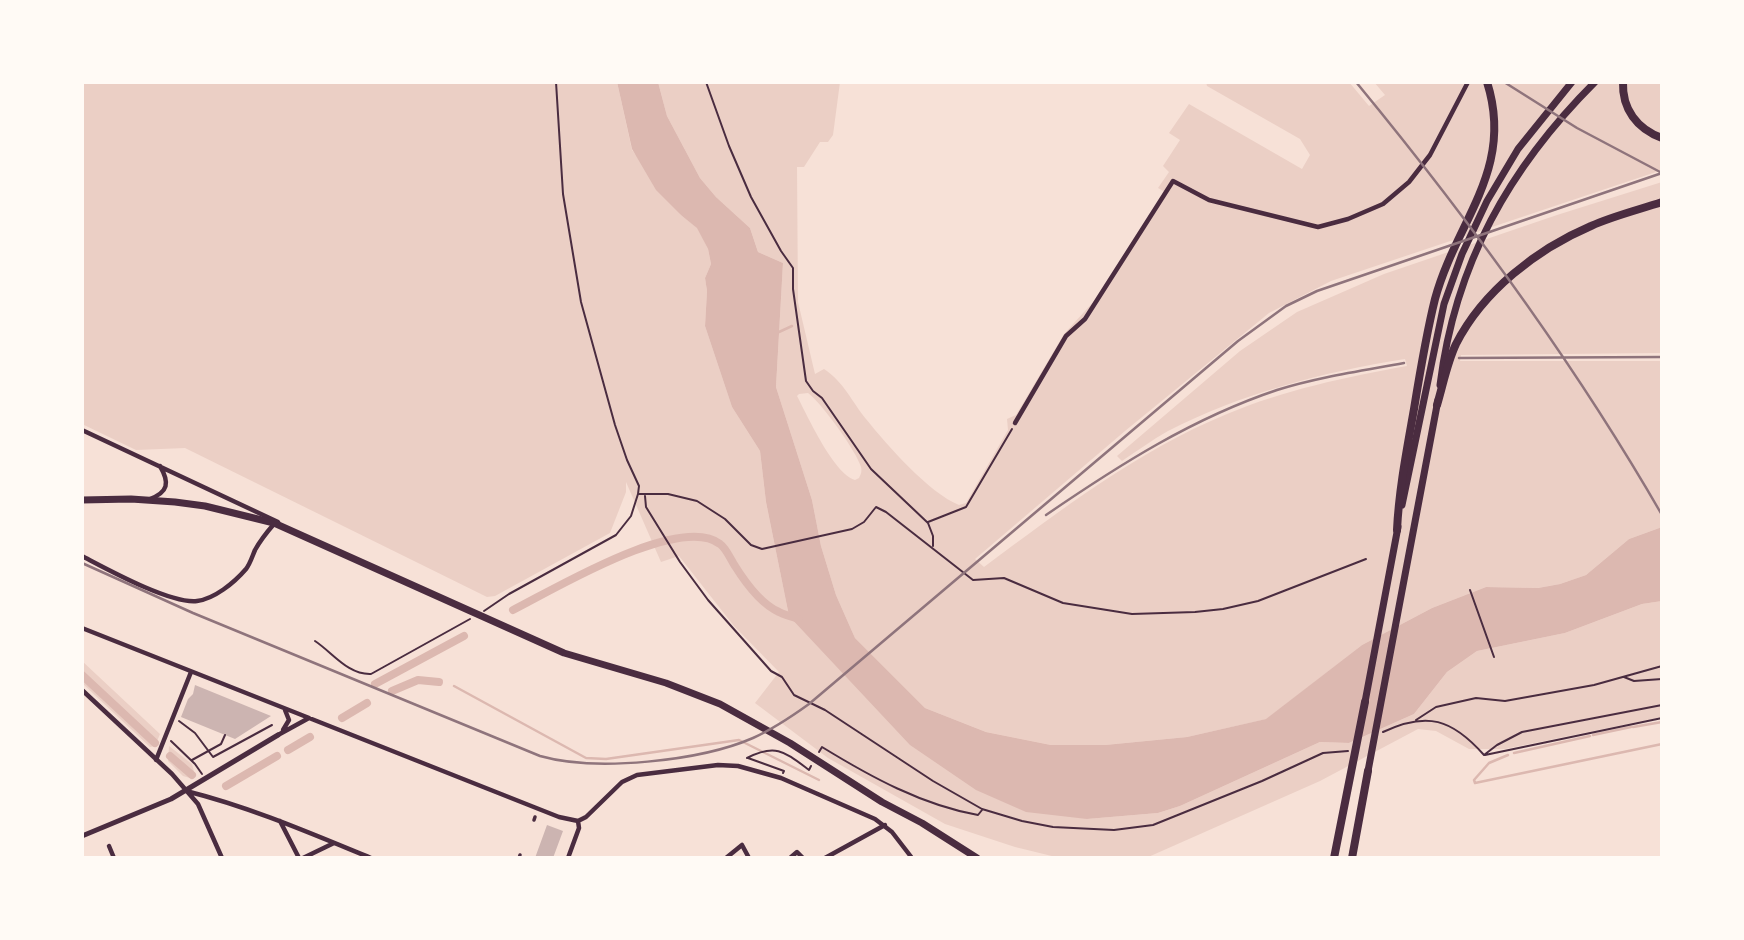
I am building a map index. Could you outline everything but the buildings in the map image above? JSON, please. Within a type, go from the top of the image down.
[{"type":"highway","points":[[1623,82],[1625,100],[1632,117],[1645,130],[1662,138]]},
{"type":"highway","points":[[1397,530],[1423,359],[1436,298],[1451,255],[1481,193],[1492,158],[1494,117],[1488,83]]},
{"type":"highway","points":[[1437,405],[1456,344],[1481,308],[1516,272],[1547,249],[1580,230],[1662,202]]},
{"type":"highway","points":[[1334,858],[1365,702]]},
{"type":"highway","points":[[1352,858],[1368,771]]},
{"type":"main road","points":[[1365,702],[1444,304],[1462,254],[1502,173],[1522,142],[1572,82]]},
{"type":"main road","points":[[1368,771],[1437,405],[1448,330],[1475,250],[1497,208],[1551,130],[1595,82]]},
{"type":"main road","points":[[82,500],[149,500],[205,506],[274,523],[564,653],[680,687],[720,704],[759,724],[977,858]]},
{"type":"street","points":[[1015,423],[1066,336],[1085,319],[1173,181],[1209,200],[1318,227],[1348,219],[1383,204],[1409,182],[1430,155],[1468,82]]},
{"type":"street","points":[[82,430],[249,506],[307,537]]},
{"type":"street","points":[[149,500],[160,495],[166,485],[160,465]]},
{"type":"street","points":[[82,556],[173,597],[199,601],[220,592],[240,576],[274,523]]},
{"type":"street","points":[[82,628],[559,817],[578,821],[586,817],[622,782],[632,776],[718,765],[738,766],[781,778],[885,825],[912,858]]},
{"type":"street","points":[[156,760],[191,672]]},
{"type":"street","points":[[82,690],[172,774],[198,804],[222,858]]},
{"type":"street","points":[[278,736],[287,727],[289,720],[283,708]]},
{"type":"street","points":[[82,836],[186,791],[309,719]]},
{"type":"street","points":[[186,791],[216,798],[279,820],[371,858]]},
{"type":"street","points":[[279,820],[301,858],[334,843]]},
{"type":"street","points":[[568,858],[579,828],[578,821]]},
{"type":"street","points":[[825,858],[885,825]]},
{"type":"street","points":[[726,858],[742,845],[749,858]]},
{"type":"street","points":[[109,846],[114,858]]},
{"type":"street","points":[[790,858],[797,852],[803,858]]},
{"type":"path","points":[[483,611],[616,535],[631,516],[638,494],[639,486],[615,425],[581,302],[563,194],[556,82]]},
{"type":"path","points":[[706,82],[751,197],[793,268],[793,289],[806,381],[822,398],[871,469],[928,523],[933,536],[933,547]]},
{"type":"path","points":[[928,523],[966,507],[1015,423]]},
{"type":"path","points":[[638,494],[645,498],[668,494],[697,501],[725,519],[751,545],[762,549],[852,529],[864,522],[877,507],[925,544],[933,547],[972,580],[1004,578],[1063,603],[1132,614],[1223,609],[1283,593],[1366,559]]},
{"type":"path","points":[[645,498],[651,518],[708,600],[771,671],[782,677],[794,695],[825,710],[933,781],[982,809],[1053,827],[1114,830],[1153,825],[1262,782],[1323,753],[1351,751]]},
{"type":"path","points":[[1470,590],[1493,657]]},
{"type":"path","points":[[315,641],[340,662],[360,674],[371,674],[470,619]]},
{"type":"path","points":[[1415,720],[1436,706],[1476,698],[1505,701],[1594,685],[1662,666]]},
{"type":"path","points":[[1623,677],[1634,681],[1662,679]]},
{"type":"path","points":[[1484,755],[1522,732],[1662,705]]},
{"type":"path","points":[[1484,755],[1662,718]]},
{"type":"path","points":[[1374,737],[1415,720],[1427,719],[1456,730],[1484,755]]},
{"type":"path","points":[[178,721],[195,733],[213,757],[272,725]]},
{"type":"path","points":[[192,760],[221,744],[225,735]]},
{"type":"path","points":[[171,741],[192,760],[203,775]]},
{"type":"path","points":[[826,750],[912,795],[961,812],[978,815],[982,809]]},
{"type":"path","points":[[783,772],[747,758],[773,751],[785,751],[809,770]]},
{"type":"shaded area","points":[[82,82],[617,82],[632,150],[682,216],[698,228],[708,249],[711,264],[705,278],[705,326],[732,407],[760,451],[766,502],[789,616],[1087,819],[1158,813],[1180,806],[1320,742],[1349,743],[1414,714],[1447,672],[1477,651],[1565,633],[1642,604],[1662,601],[1662,717],[1505,749],[1469,749],[1436,731],[1418,729],[1320,781],[1146,858],[1060,858],[1015,847],[945,824],[828,758],[755,703],[779,672],[734,626],[679,556],[661,562],[626,482],[626,492],[610,533],[495,596],[487,597],[185,448],[136,450],[82,424]]},
{"type":"shaded area","points":[[617,82],[658,82],[667,116],[700,178],[716,197],[750,228],[758,252],[783,263],[776,387],[812,500],[821,546],[836,595],[855,638],[925,708],[986,732],[1051,745],[1105,745],[1187,737],[1266,719],[1362,645],[1432,608],[1486,587],[1538,588],[1586,575],[1629,539],[1662,527],[1662,601],[1642,604],[1565,633],[1477,651],[1447,672],[1414,714],[1349,743],[1320,742],[1180,806],[1158,813],[1087,819],[1026,812],[976,790],[910,745],[789,616],[766,502],[760,451],[732,407],[705,326],[705,278],[711,264],[708,249],[697,228],[656,190],[632,149]]},
{"type":"shaded area","points":[[658,82],[840,82],[833,135],[828,142],[820,142],[804,167],[797,167],[798,302],[815,374],[824,369],[831,374],[875,430],[909,467],[935,490],[959,505],[966,503],[1008,430],[1007,419],[1016,415],[1064,334],[1095,300],[1165,192],[1158,188],[1169,172],[1163,166],[1180,140],[1169,133],[1189,104],[1302,169],[1310,155],[1300,139],[1207,86],[1206,82],[1349,82],[1369,106],[1385,95],[1374,82],[1662,82],[1662,170],[1331,281],[1269,313],[975,559],[984,567],[1071,503],[1131,464],[1227,414],[1316,385],[1407,366],[1405,359],[1344,370],[1254,395],[1162,434],[1122,461],[1117,456],[1240,351],[1297,312],[1384,274],[1662,182],[1662,353],[1461,355],[1460,361],[1662,361],[1662,527],[1629,539],[1586,575],[1538,588],[1486,587],[1432,608],[1362,645],[1267,719],[1187,737],[1105,745],[1051,745],[986,732],[925,708],[855,638],[836,595],[821,546],[812,500],[776,387],[783,263],[758,252],[750,228],[716,197],[700,178],[667,116]],"holes":[[[808,393],[853,450],[861,467],[859,478],[855,480],[847,476],[830,456],[797,396]]]},
{"type":"shaded area","points":[[82,661],[160,734],[155,746],[150,747],[82,683]]},
{"type":"shaded area","points":[[169,746],[192,764],[195,775],[190,778],[183,776],[168,761]]},
{"type":"waterway","points":[[779,332],[792,326]]},
{"type":"waterway","points":[[513,610],[586,572],[647,546],[676,538],[701,537],[722,546],[739,572],[766,604],[799,619]]},
{"type":"waterway","points":[[375,684],[464,636]]},
{"type":"waterway","points":[[82,675],[155,743]]},
{"type":"waterway","points":[[392,691],[418,680],[439,682]]},
{"type":"waterway","points":[[454,686],[586,758],[606,759],[739,740],[819,780]]},
{"type":"waterway","points":[[342,718],[367,703]]},
{"type":"waterway","points":[[1633,727],[1662,722]]},
{"type":"waterway","points":[[1593,735],[1631,727]]},
{"type":"waterway","points":[[1514,753],[1590,736]]},
{"type":"waterway","points":[[288,750],[310,737]]},
{"type":"waterway","points":[[1508,755],[1489,763],[1474,780],[1475,783],[1662,744]]},
{"type":"waterway","points":[[170,756],[192,775]]},
{"type":"waterway","points":[[226,786],[277,756]]},
{"type":"railway","points":[[1356,82],[1439,186],[1518,292],[1593,402],[1662,515]]},
{"type":"railway","points":[[1504,82],[1577,128],[1662,173]]},
{"type":"railway","points":[[82,563],[193,613],[540,756],[563,761],[618,763],[648,762],[705,753],[768,731],[809,704],[1238,341],[1286,306],[1317,291],[1662,173]]},
{"type":"railway","points":[[1459,358],[1662,357]]},
{"type":"railway","points":[[1046,515],[1157,444],[1246,401],[1309,381],[1404,363]]}]
